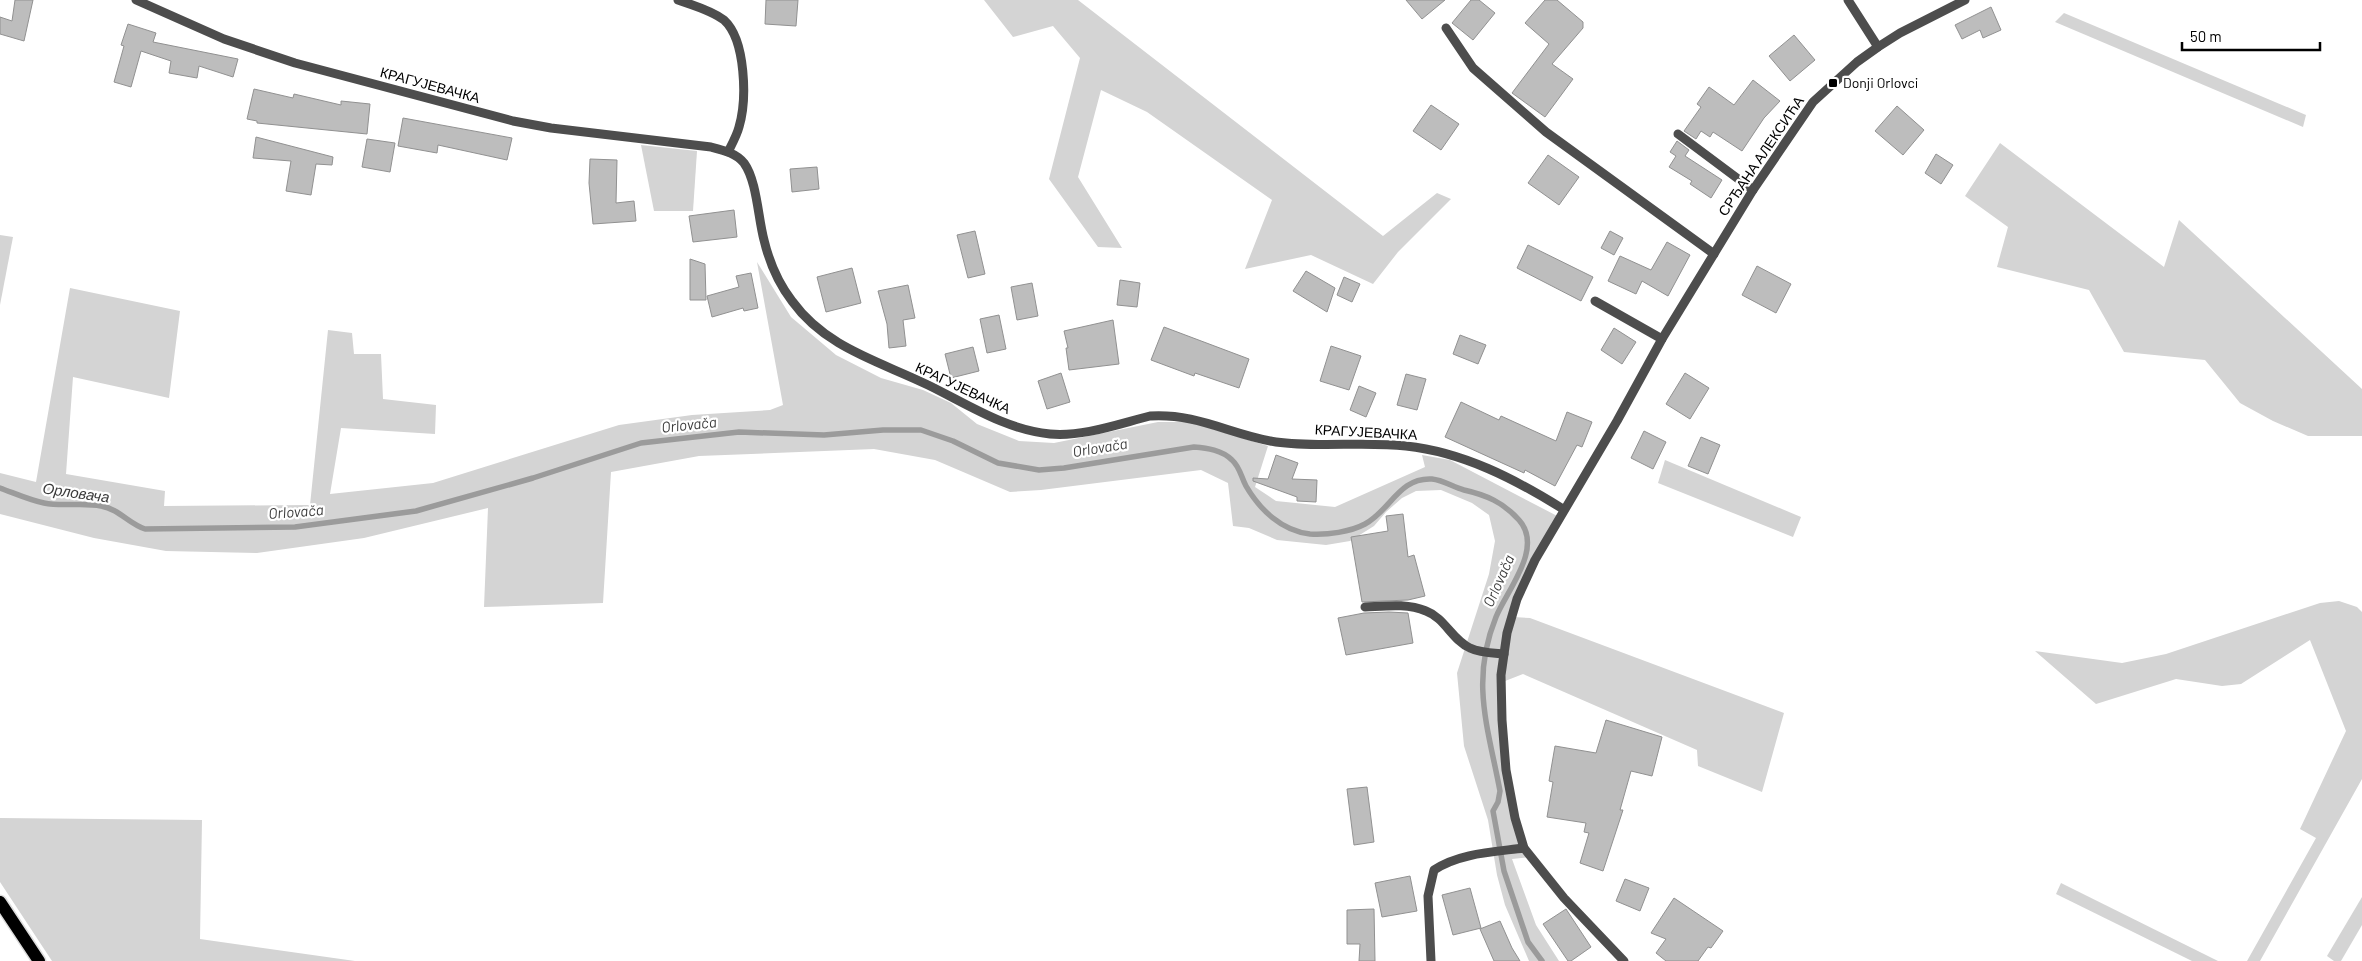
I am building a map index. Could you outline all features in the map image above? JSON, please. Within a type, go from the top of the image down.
[{"type":"main road","points":[[0,902],[39,961]]},
{"type":"street","name":"КРАГУЈЕВАЧКА","points":[[136,0],[224,38],[295,63],[513,121],[550,128],[704,146],[728,152],[745,164],[752,184],[770,260],[792,301],[807,319],[849,350],[921,382],[1000,422],[1024,430],[1067,434],[1162,415],[1206,422],[1278,442],[1404,446],[1437,451],[1492,470],[1563,510]]},
{"type":"street","points":[[678,0],[705,10],[724,20],[734,33],[740,48],[742,103],[740,127],[728,152]]},
{"type":"street","points":[[1848,0],[1878,47]]},
{"type":"street","name":"СРЂАНА АЛЕКСИЋА","points":[[1524,848],[1515,818],[1506,770],[1501,684],[1506,633],[1517,599],[1535,560],[1617,421],[1662,339],[1753,190],[1813,102],[1857,62],[1878,47],[1900,33],[1965,0]]},
{"type":"street","points":[[1446,28],[1473,68],[1546,132],[1714,254]]},
{"type":"street","points":[[1678,134],[1753,190]]},
{"type":"street","points":[[1595,301],[1662,339]]},
{"type":"street","points":[[1365,607],[1401,606],[1428,612],[1439,619],[1460,642],[1470,648],[1504,654]]},
{"type":"street","points":[[1431,961],[1428,896],[1434,870],[1444,864],[1477,854],[1524,848],[1564,898],[1624,961]]},
{"type":"shaded area","points":[[984,0],[1078,0],[1383,236],[1437,193],[1451,199],[1398,252],[1373,284],[1311,255],[1245,269],[1272,200],[1147,112],[1101,90],[1078,177],[1122,248],[1098,247],[1049,179],[1080,58],[1053,26],[1013,37]]},
{"type":"shaded area","points":[[2064,13],[2306,115],[2303,127],[2055,22]]},
{"type":"shaded area","points":[[2000,143],[2164,267],[2179,220],[2362,389],[2362,436],[2308,436],[2273,421],[2240,403],[2205,360],[2124,352],[2089,290],[1997,267],[2008,227],[1965,196]]},
{"type":"shaded area","points":[[641,145],[697,151],[693,211],[654,211]]},
{"type":"shaded area","points":[[0,235],[13,237],[0,305]]},
{"type":"shaded area","points":[[757,262],[791,317],[836,355],[881,378],[923,390],[951,403],[977,424],[1019,441],[1054,443],[1158,422],[1190,422],[1268,446],[1255,487],[1276,501],[1335,507],[1425,467],[1422,455],[1450,460],[1561,518],[1532,572],[1513,617],[1530,618],[1784,713],[1762,792],[1698,766],[1697,750],[1523,674],[1500,683],[1505,770],[1530,857],[1512,859],[1536,925],[1559,961],[1529,961],[1505,905],[1497,875],[1488,820],[1464,746],[1457,673],[1489,574],[1495,541],[1489,515],[1472,503],[1441,490],[1416,491],[1402,498],[1374,526],[1350,541],[1326,545],[1277,540],[1249,528],[1233,526],[1228,483],[1201,470],[1041,490],[1010,492],[935,460],[874,449],[699,456],[611,472],[603,603],[484,607],[488,508],[364,538],[257,553],[166,551],[94,538],[0,514],[0,473],[36,482],[70,288],[180,311],[169,398],[73,377],[66,474],[165,491],[164,506],[310,505],[328,330],[352,333],[354,354],[381,354],[383,399],[436,405],[435,434],[341,428],[330,494],[433,483],[619,425],[692,415],[770,410],[783,405]]},
{"type":"shaded area","points":[[1665,460],[1801,517],[1793,537],[1658,483]]},
{"type":"shaded area","points":[[2339,601],[2357,607],[2362,612],[2362,779],[2260,961],[2247,961],[2316,838],[2300,829],[2346,731],[2310,640],[2241,684],[2222,686],[2176,679],[2096,704],[2035,651],[2122,663],[2166,654],[2320,603]]},
{"type":"shaded area","points":[[0,818],[202,820],[200,939],[355,961],[52,961],[0,882]]},
{"type":"shaded area","points":[[2061,883],[2218,961],[2192,961],[2056,894]]},
{"type":"shaded area","points":[[2362,897],[2362,925],[2341,961],[2334,961],[2327,956]]},
{"type":"building","points":[[15,0],[33,0],[24,41],[0,34],[0,17],[12,21]]},
{"type":"building","points":[[766,0],[798,0],[796,26],[765,24]]},
{"type":"building","points":[[1406,0],[1445,0],[1422,19]]},
{"type":"building","points":[[1471,0],[1479,0],[1495,13],[1473,40],[1452,23]]},
{"type":"building","points":[[1545,0],[1557,0],[1583,22],[1583,28],[1552,64],[1573,79],[1545,117],[1512,93],[1549,44],[1525,23]]},
{"type":"building","points":[[1991,7],[2001,30],[1983,38],[1980,30],[1962,39],[1955,25]]},
{"type":"building","points":[[128,24],[156,33],[153,42],[238,59],[233,77],[199,66],[197,78],[169,73],[171,61],[141,51],[131,87],[114,82],[124,46],[121,45]]},
{"type":"building","points":[[1794,35],[1815,60],[1790,81],[1769,56]]},
{"type":"building","points":[[1753,80],[1780,101],[1764,118],[1742,151],[1713,132],[1710,137],[1701,131],[1696,139],[1684,131],[1701,107],[1697,104],[1709,87],[1734,105]]},
{"type":"building","points":[[254,89],[293,98],[294,94],[341,105],[341,101],[370,104],[367,134],[257,123],[257,121],[247,119]]},
{"type":"building","points":[[1431,105],[1459,124],[1441,150],[1413,131]]},
{"type":"building","points":[[1897,106],[1924,130],[1903,155],[1875,131]]},
{"type":"building","points":[[403,118],[512,138],[507,160],[438,145],[437,153],[398,146]]},
{"type":"building","points":[[256,137],[333,157],[332,165],[316,164],[311,195],[286,191],[291,161],[253,158]]},
{"type":"building","points":[[367,139],[395,143],[390,172],[362,167]]},
{"type":"building","points":[[1677,141],[1689,150],[1685,156],[1722,180],[1711,198],[1690,184],[1692,181],[1669,167],[1676,156],[1670,152]]},
{"type":"building","points":[[1936,154],[1953,165],[1941,184],[1925,173]]},
{"type":"building","points":[[1548,155],[1579,177],[1559,205],[1528,183]]},
{"type":"building","points":[[590,159],[617,160],[616,203],[634,201],[636,221],[593,224],[589,183]]},
{"type":"building","points":[[817,167],[819,189],[792,192],[790,169]]},
{"type":"building","points":[[734,210],[737,237],[693,242],[689,216]]},
{"type":"building","points":[[975,231],[985,274],[968,278],[957,235]]},
{"type":"building","points":[[1610,231],[1623,238],[1614,255],[1601,248]]},
{"type":"building","points":[[1667,242],[1690,255],[1668,296],[1642,281],[1636,294],[1608,281],[1620,256],[1651,270]]},
{"type":"building","points":[[1528,245],[1593,277],[1581,301],[1517,268]]},
{"type":"building","points":[[690,259],[705,264],[706,300],[690,300]]},
{"type":"building","points":[[1757,266],[1791,284],[1776,313],[1742,295]]},
{"type":"building","points":[[852,268],[861,303],[826,312],[817,277]]},
{"type":"building","points":[[1306,271],[1335,288],[1327,312],[1293,291]]},
{"type":"building","points":[[751,273],[758,308],[744,311],[743,308],[712,317],[707,296],[739,287],[736,276]]},
{"type":"building","points":[[1344,277],[1360,284],[1352,302],[1337,295]]},
{"type":"building","points":[[1120,280],[1140,283],[1137,307],[1117,305]]},
{"type":"building","points":[[1032,283],[1038,316],[1017,320],[1011,287]]},
{"type":"building","points":[[908,285],[915,318],[903,320],[906,346],[889,348],[887,324],[878,291]]},
{"type":"building","points":[[999,315],[1006,349],[987,353],[980,319]]},
{"type":"building","points":[[1113,320],[1119,364],[1069,370],[1066,348],[1068,348],[1064,331]]},
{"type":"building","points":[[1164,327],[1249,359],[1239,388],[1195,373],[1194,376],[1151,360]]},
{"type":"building","points":[[1614,328],[1636,342],[1622,364],[1601,350]]},
{"type":"building","points":[[1460,335],[1486,345],[1478,364],[1453,354]]},
{"type":"building","points":[[1331,346],[1361,356],[1349,390],[1320,381]]},
{"type":"building","points":[[973,347],[979,371],[951,378],[945,354]]},
{"type":"building","points":[[1061,373],[1070,402],[1047,409],[1038,381]]},
{"type":"building","points":[[1685,373],[1709,388],[1690,419],[1666,404]]},
{"type":"building","points":[[1406,374],[1426,379],[1417,410],[1397,405]]},
{"type":"building","points":[[1359,386],[1376,393],[1366,417],[1350,410]]},
{"type":"building","points":[[1461,402],[1499,420],[1501,416],[1556,441],[1567,412],[1592,422],[1582,447],[1577,445],[1555,486],[1525,470],[1524,473],[1445,437]]},
{"type":"building","points":[[1644,431],[1666,442],[1653,469],[1631,458]]},
{"type":"building","points":[[1701,437],[1720,445],[1708,474],[1688,466]]},
{"type":"building","points":[[1276,455],[1298,463],[1292,479],[1317,480],[1316,502],[1297,501],[1297,497],[1253,481],[1253,478],[1268,479]]},
{"type":"building","points":[[1403,514],[1408,557],[1414,555],[1425,596],[1408,600],[1362,602],[1351,537],[1388,531],[1386,516]]},
{"type":"building","points":[[1364,613],[1408,613],[1413,643],[1346,655],[1338,618]]},
{"type":"building","points":[[1606,720],[1662,737],[1652,776],[1631,771],[1620,810],[1623,810],[1603,871],[1580,863],[1589,833],[1584,832],[1586,823],[1547,817],[1553,782],[1549,781],[1555,746],[1596,753]]},
{"type":"building","points":[[1367,787],[1374,842],[1354,845],[1347,789]]},
{"type":"building","points":[[1410,876],[1417,911],[1382,917],[1375,883]]},
{"type":"building","points":[[1625,879],[1649,888],[1640,911],[1616,901]]},
{"type":"building","points":[[1470,888],[1481,928],[1453,935],[1442,895]]},
{"type":"building","points":[[1674,898],[1723,931],[1711,948],[1708,947],[1698,961],[1666,961],[1656,953],[1666,939],[1651,933]]},
{"type":"building","points":[[1374,909],[1375,961],[1359,961],[1360,944],[1347,944],[1347,910]]},
{"type":"building","points":[[1566,909],[1591,947],[1571,961],[1568,961],[1543,924]]},
{"type":"building","points":[[1500,921],[1520,961],[1494,961],[1480,929]]},
{"type":"waterway","name":"Orlovača","points":[[0,488],[44,503],[94,505],[107,508],[145,529],[295,527],[416,511],[533,478],[641,443],[739,432],[824,435],[883,430],[921,430],[953,441],[998,463],[1039,470],[1064,468],[1194,447],[1214,450],[1224,454],[1235,463],[1246,486],[1265,511],[1290,529],[1310,534],[1339,532],[1359,527],[1374,518],[1411,483],[1432,479],[1440,481],[1480,494],[1507,508],[1519,520],[1526,531],[1528,543],[1526,556],[1515,582],[1496,617],[1488,640],[1483,683],[1487,725],[1500,791],[1498,802],[1493,811],[1504,871],[1528,942],[1542,961]]},
{"type":"place","name":"Donji Orlovci","points":[[1833,83]]},
{"type":"water label","name":"Орловача","points":[[76,493]]}]
